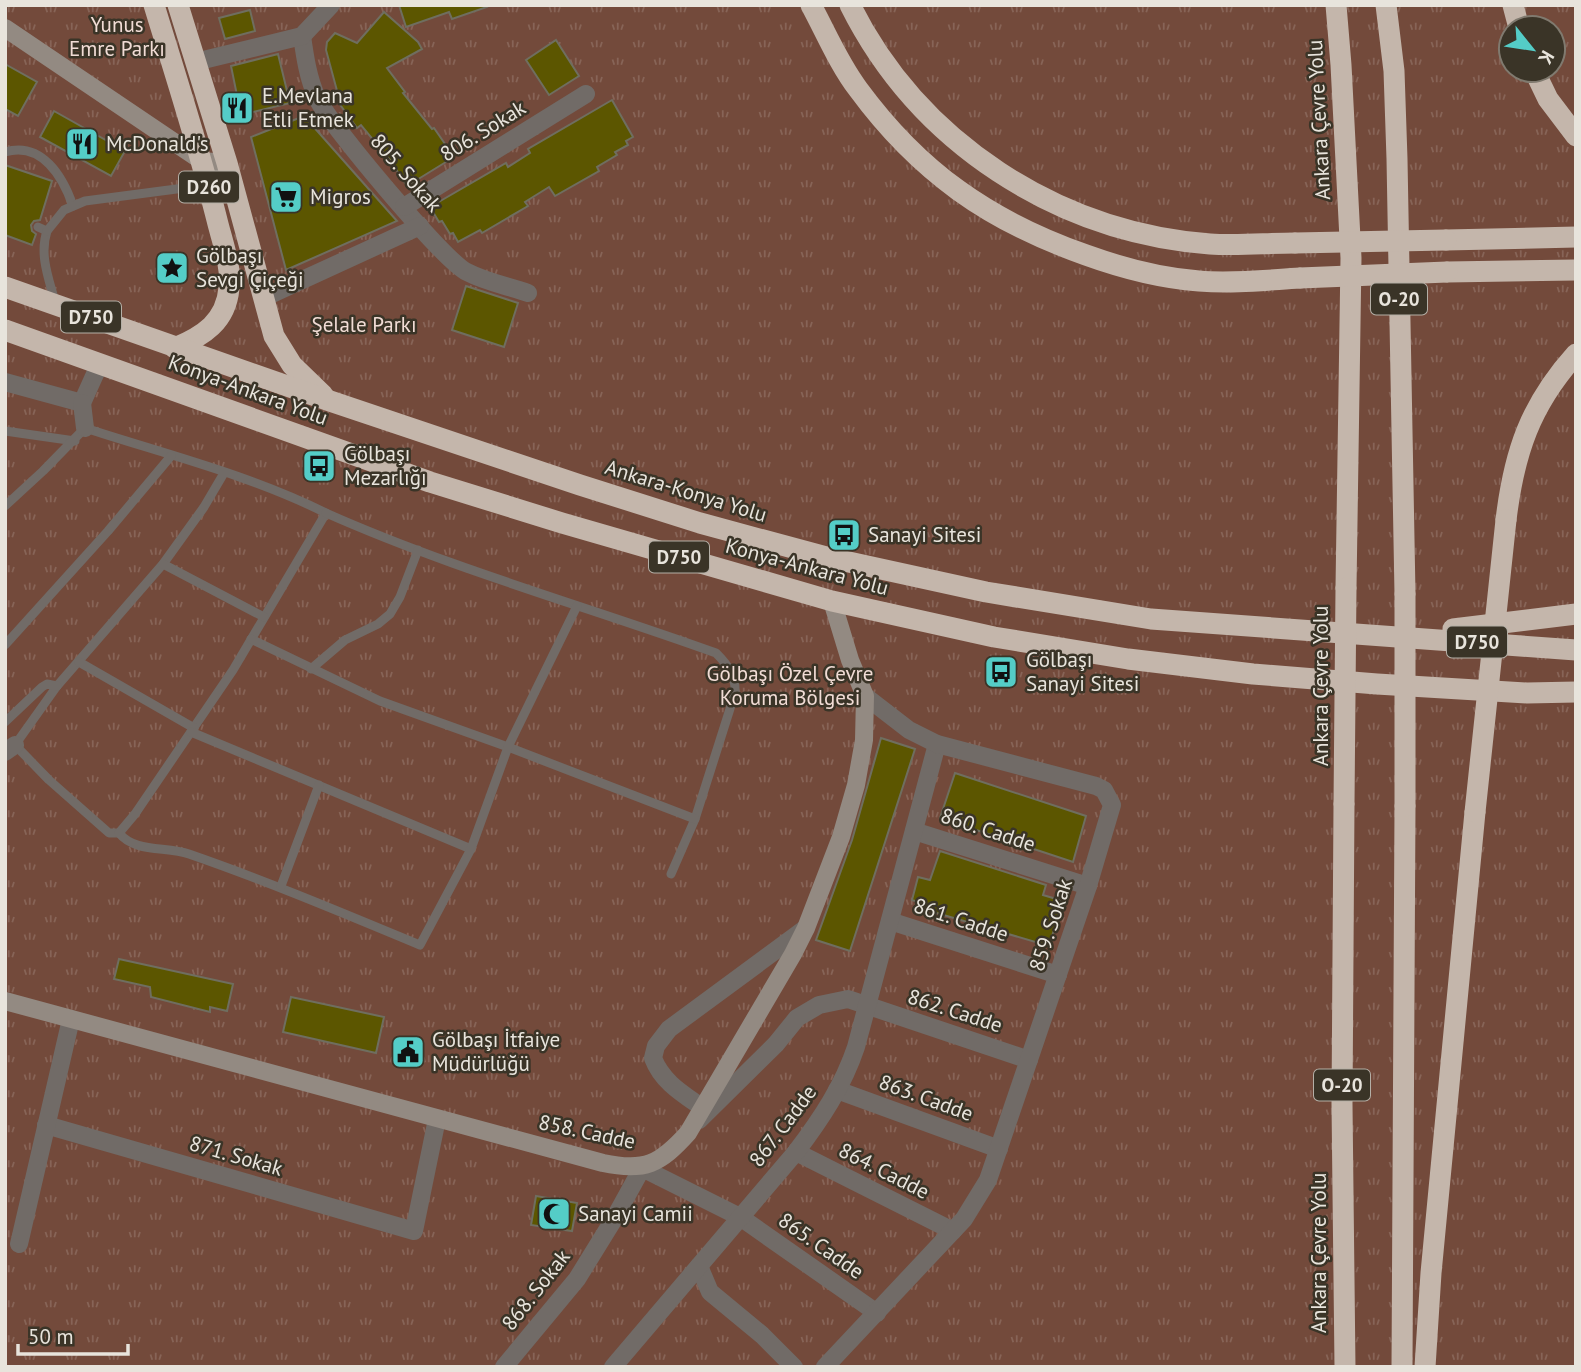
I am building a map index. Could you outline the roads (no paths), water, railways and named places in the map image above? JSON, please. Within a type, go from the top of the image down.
[{"type":"highway","name":"D260","points":[[154,5],[202,161],[223,249],[229,289],[221,312],[208,332],[176,348]]},
{"type":"highway","name":"D260","points":[[178,5],[227,163],[274,335],[282,351],[299,372],[330,401]]},
{"type":"highway","points":[[811,5],[856,87],[917,157],[948,184],[986,211],[1016,228],[1061,246],[1145,273],[1200,281],[1576,270]]},
{"type":"highway","points":[[850,5],[864,34],[903,89],[940,128],[1007,179],[1092,220],[1148,235],[1211,244],[1576,237]]},
{"type":"highway","name":"Ankara Çevre Yolu","points":[[1336,5],[1352,258],[1342,1104],[1345,1367]]},
{"type":"highway","name":"O-20","points":[[1386,5],[1394,71],[1397,159],[1405,594],[1402,1367]]},
{"type":"highway","points":[[1541,84],[1548,99],[1576,136]]},
{"type":"highway","name":"Ankara-Konya Yolu","points":[[5,287],[330,401],[700,523],[826,557],[986,592],[1152,619],[1378,634]]},
{"type":"highway","name":"Konya-Ankara Yolu","points":[[5,330],[429,482],[831,601],[994,637],[1128,659],[1253,674],[1527,693]]},
{"type":"highway","points":[[1425,1367],[1431,1273],[1475,812],[1514,466],[1524,434],[1548,388],[1576,354]]},
{"type":"highway","points":[[1378,634],[1475,628],[1576,614]]},
{"type":"highway","name":"D750","points":[[1378,634],[1576,650]]},
{"type":"highway","name":"D750","points":[[1527,693],[1576,692]]},
{"type":"highway","points":[[1527,693],[1576,699]]},
{"type":"street","points":[[195,62],[302,36],[331,5]]},
{"type":"street","points":[[5,28],[202,161],[227,163]]},
{"type":"street","name":"805. Sokak","points":[[302,36],[305,62],[318,101],[420,226],[455,264],[466,272],[528,293]]},
{"type":"street","name":"806. Sokak","points":[[404,207],[586,94]]},
{"type":"street","points":[[263,298],[420,226]]},
{"type":"street","points":[[80,434],[82,403],[100,363]]},
{"type":"street","points":[[5,382],[82,403]]},
{"type":"street","name":"859. Sokak","points":[[825,1367],[964,1219],[982,1192],[1088,886],[1111,804],[1104,790],[1096,786],[937,744],[909,730],[865,696],[849,660],[831,601]]},
{"type":"street","name":"858. Cadde","points":[[5,1001],[603,1163],[625,1168],[655,1163],[672,1151],[693,1126],[806,928],[841,837],[856,785],[865,730],[865,696]]},
{"type":"street","name":"867. Cadde","points":[[613,1367],[796,1152],[819,1122],[837,1090],[849,1066],[867,1006],[937,744]]},
{"type":"street","name":"860. Cadde","points":[[914,831],[1088,886]]},
{"type":"street","name":"861. Cadde","points":[[890,921],[1058,975]]},
{"type":"street","points":[[703,1108],[662,1076],[653,1058],[656,1046],[669,1029],[699,1005],[806,928]]},
{"type":"street","name":"862. Cadde","points":[[693,1126],[776,1044],[797,1018],[819,1005],[848,999],[1029,1060]]},
{"type":"street","points":[[19,1244],[71,1019]]},
{"type":"street","name":"863. Cadde","points":[[837,1090],[999,1149]]},
{"type":"street","name":"871. Sokak","points":[[46,1125],[414,1231],[437,1119]]},
{"type":"street","name":"864. Cadde","points":[[796,1152],[953,1231]]},
{"type":"street","name":"865. Cadde","points":[[642,1167],[740,1217],[877,1313]]},
{"type":"street","name":"868. Sokak","points":[[504,1367],[577,1279],[642,1167]]},
{"type":"street","points":[[699,1266],[710,1292],[762,1335],[794,1367]]},
{"type":"lane","points":[[5,152],[23,151],[51,165],[65,183],[73,206]]},
{"type":"lane","points":[[56,304],[43,250],[43,229],[58,216],[73,206],[108,196],[208,185]]},
{"type":"lane","points":[[5,431],[80,434],[171,456],[307,504],[369,532],[418,550],[716,653],[736,680],[735,694],[695,819],[671,874]]},
{"type":"lane","points":[[5,506],[80,434]]},
{"type":"lane","points":[[5,645],[108,531],[171,456]]},
{"type":"lane","points":[[225,473],[163,564],[57,686],[10,749],[109,833],[119,833],[126,841],[181,851],[281,886],[420,945],[471,849],[508,747],[577,606]]},
{"type":"lane","points":[[119,833],[135,814],[233,670],[326,513]]},
{"type":"lane","points":[[310,669],[345,640],[379,624],[390,614],[400,597],[418,550]]},
{"type":"lane","points":[[163,564],[264,617]]},
{"type":"lane","points":[[251,639],[310,669],[401,709],[695,819]]},
{"type":"lane","points":[[79,662],[192,730],[471,849]]},
{"type":"lane","points":[[5,722],[42,687],[47,684],[57,686]]},
{"type":"lane","points":[[281,886],[318,785]]},
{"type":"place","name":"E.Mevlana Etli Etmek","points":[[237,108]]},
{"type":"place","name":"McDonald's","points":[[82,144]]},
{"type":"place","name":"Migros","points":[[286,197]]},
{"type":"place","name":"Gölbaşı Sevgi Çiçeği","points":[[172,268]]},
{"type":"place","name":"Gölbaşı Mezarlığı","points":[[319,466]]},
{"type":"place","name":"Sanayi Sitesi","points":[[844,535]]},
{"type":"place","name":"Gölbaşı Sanayi Sitesi","points":[[1001,672]]},
{"type":"place","name":"Gölbaşı İtfaiye Müdürlüğü","points":[[408,1052]]},
{"type":"place","name":"Sanayi Camii","points":[[554,1214]]},
{"type":"park label","name":"Yunus Emre Parkı","points":[[117,37]]},
{"type":"park label","name":"Şelale Parkı","points":[[364,325]]},
{"type":"park label","name":"Gölbaşı Özel Çevre Koruma Bölgesi","points":[[790,686]]}]
